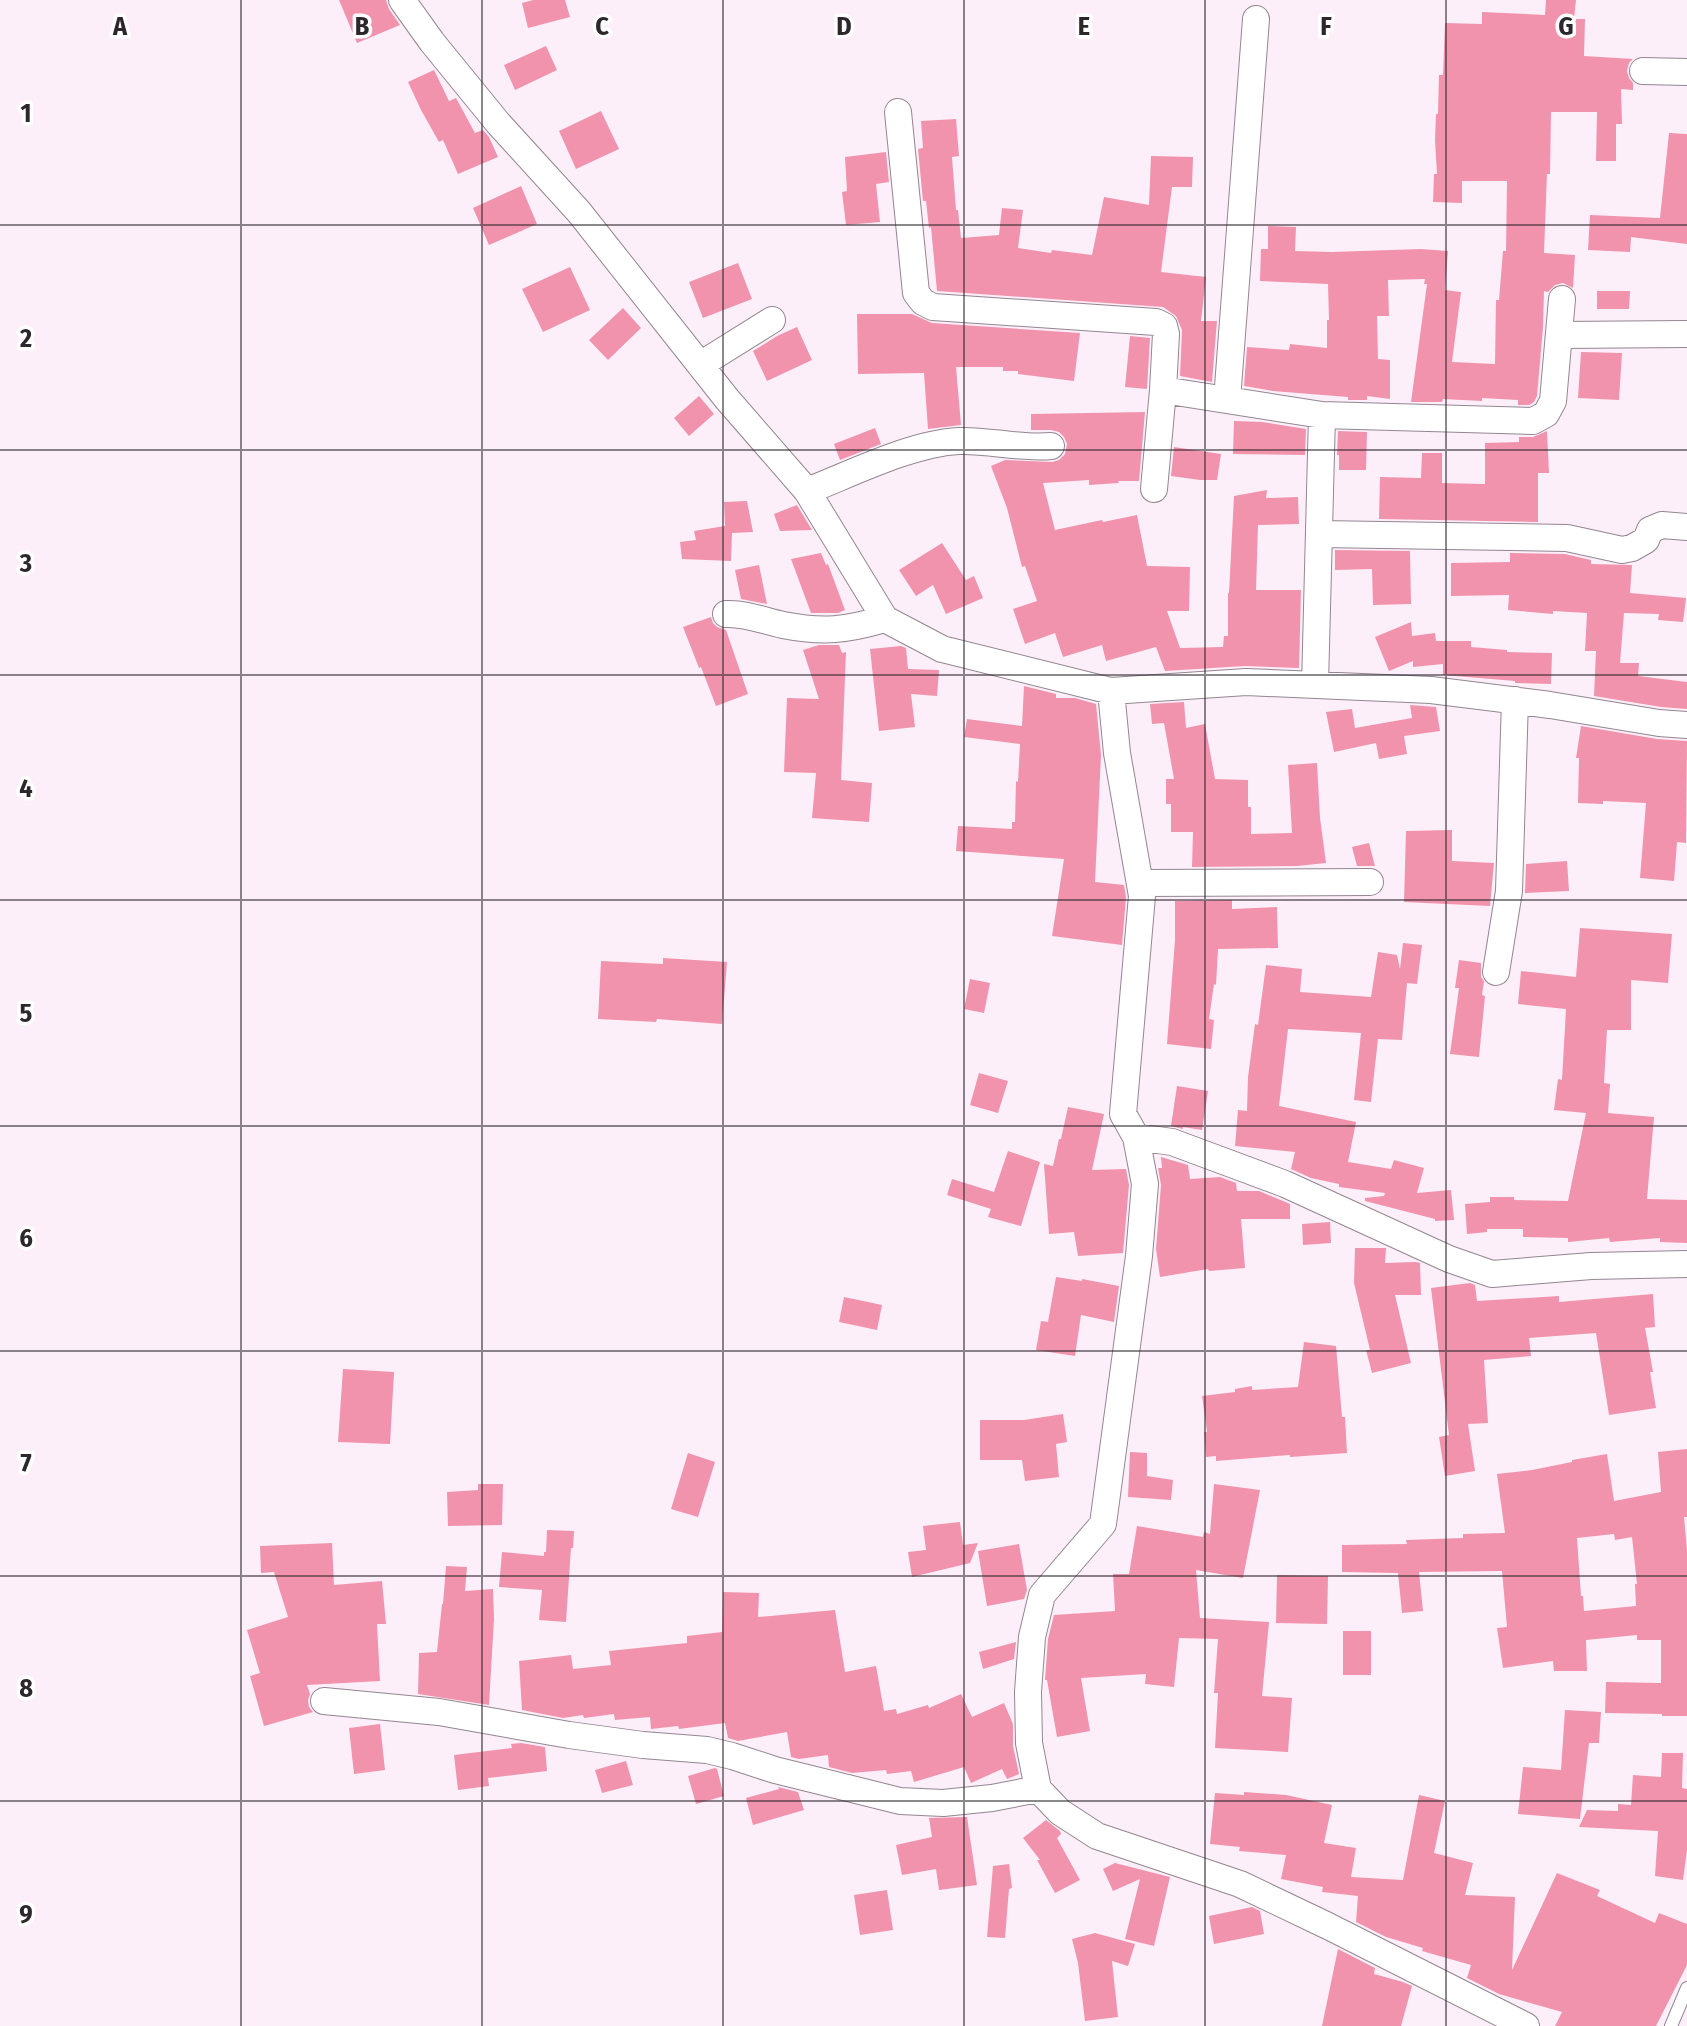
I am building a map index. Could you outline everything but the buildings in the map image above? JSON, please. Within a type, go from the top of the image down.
[{"type":"street","points":[[402,0],[498,123],[579,212],[727,399],[807,491],[885,619],[942,649],[1111,691],[1246,682],[1431,690],[1687,725]]},
{"type":"street","points":[[1227,400],[1256,19]]},
{"type":"street","points":[[1643,71],[1687,72]]},
{"type":"street","points":[[898,112],[916,293],[923,302],[933,307],[1156,322],[1164,326],[1163,390],[1154,489]]},
{"type":"street","points":[[1163,390],[1322,415],[1533,421],[1546,414],[1553,401],[1562,299]]},
{"type":"street","points":[[700,365],[772,320]]},
{"type":"street","points":[[1559,335],[1687,334]]},
{"type":"street","points":[[1315,685],[1322,415]]},
{"type":"street","points":[[807,491],[932,445],[960,441],[1032,448],[1051,446]]},
{"type":"street","points":[[1319,534],[1567,538],[1622,550],[1646,540],[1650,530],[1662,525],[1687,527]]},
{"type":"street","points":[[726,614],[830,631],[885,619]]},
{"type":"street","points":[[1111,691],[1117,753],[1142,896],[1123,1114],[1136,1137],[1145,1184],[1139,1256],[1103,1524],[1042,1595],[1032,1637],[1028,1692],[1029,1743],[1038,1789],[1060,1812],[1097,1836],[1240,1884],[1526,2026]]},
{"type":"street","points":[[1496,972],[1509,891],[1515,700]]},
{"type":"street","points":[[1140,883],[1370,882]]},
{"type":"street","points":[[1136,1137],[1172,1142],[1285,1184],[1449,1259],[1492,1274],[1591,1266],[1687,1264]]},
{"type":"street","points":[[324,1701],[439,1712],[569,1735],[707,1750],[900,1801],[943,1803],[1038,1789]]},
{"type":"lane","points":[[1671,2026],[1687,1988]]}]
